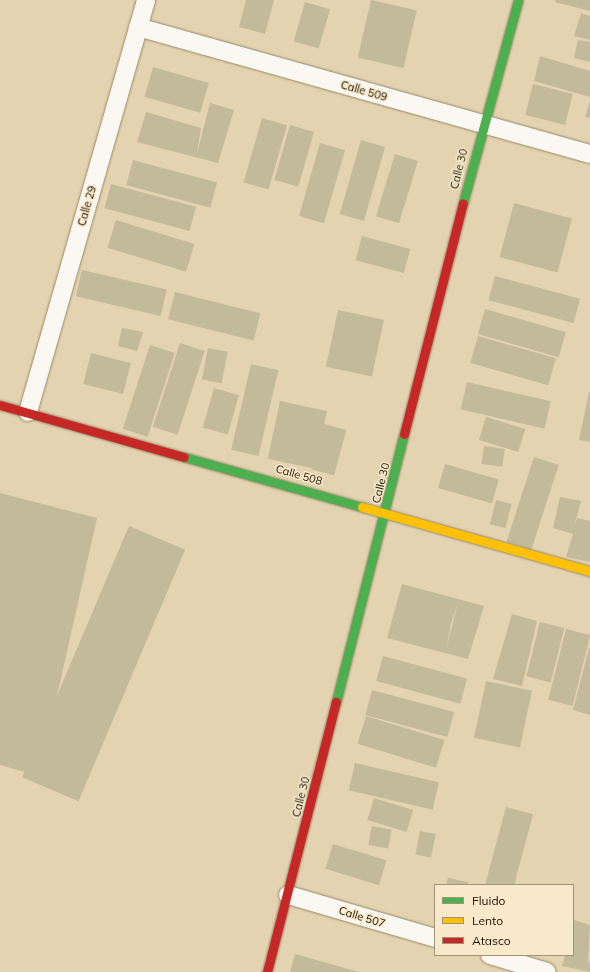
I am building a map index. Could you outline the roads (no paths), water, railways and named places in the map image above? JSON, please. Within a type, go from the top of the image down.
[{"type":"street","name":"Calle 29","points":[[28,412],[146,0]]},
{"type":"street","name":"Calle 30","points":[[267,972],[386,511],[483,124],[518,0]]},
{"type":"street","name":"Calle 509","points":[[138,27],[590,154]]},
{"type":"street","name":"Calle 508","points":[[0,405],[386,511],[590,570]]},
{"type":"street","name":"Calle 507","points":[[288,894],[434,938]]},
{"type":"street","points":[[493,956],[547,972]]}]
